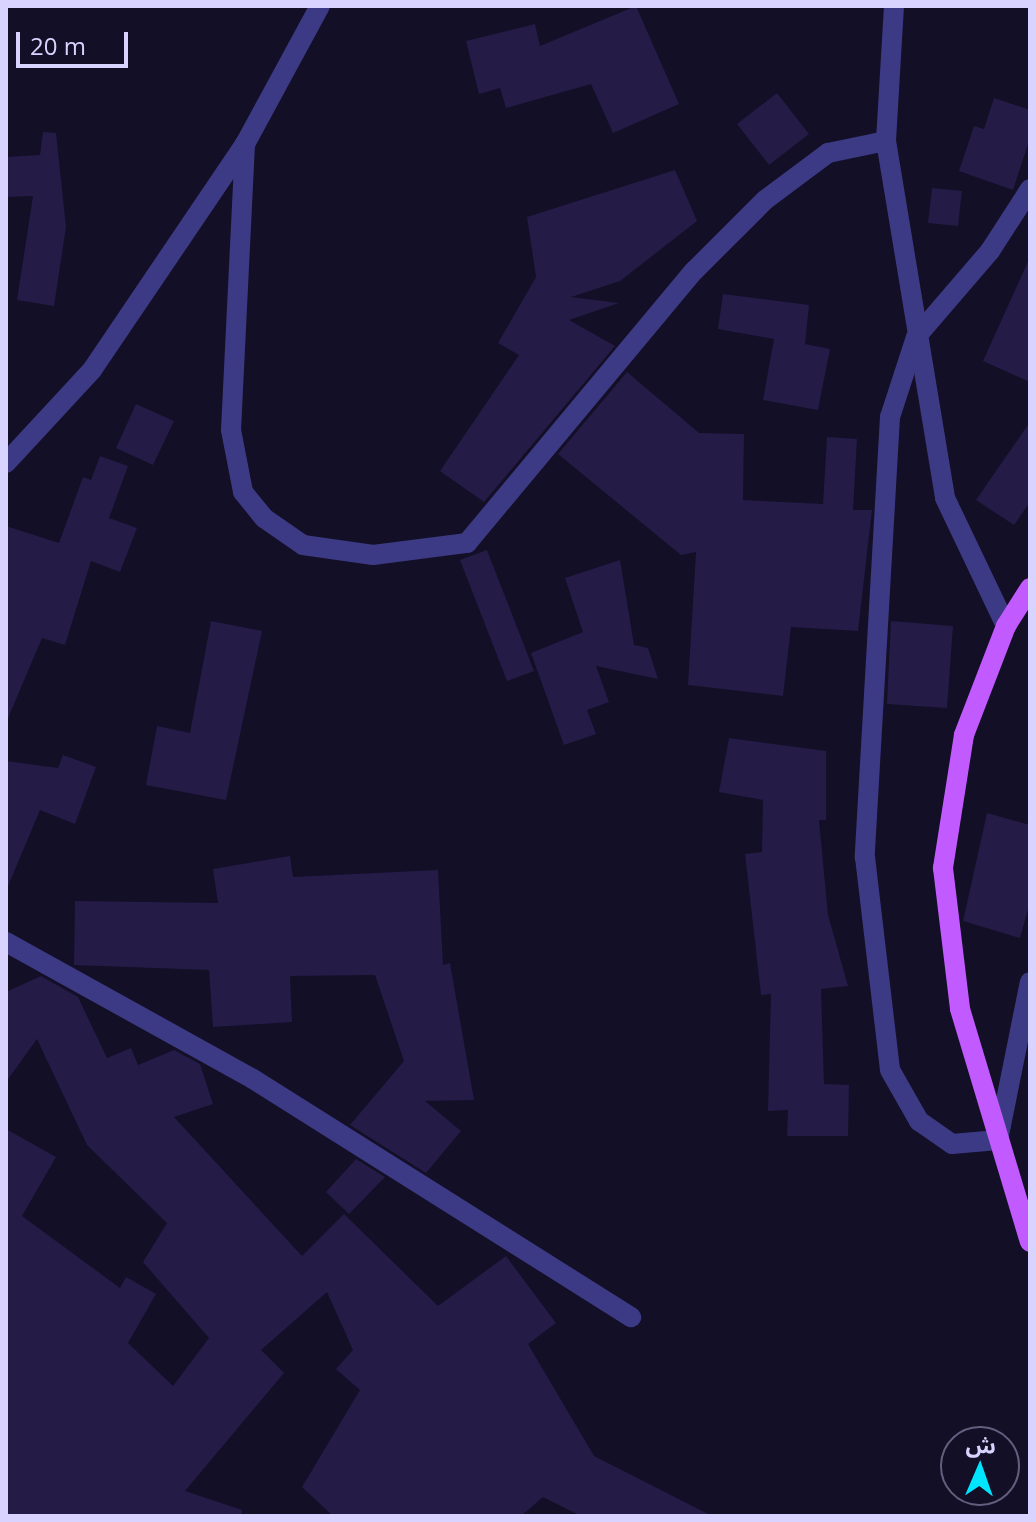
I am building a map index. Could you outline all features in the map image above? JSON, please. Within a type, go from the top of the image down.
[{"type":"main road","points":[[1030,588],[1006,626],[964,735],[943,868],[960,1009],[1030,1242]]},
{"type":"street","points":[[6,463],[92,370],[245,144],[320,6]]},
{"type":"street","points":[[894,6],[886,141],[945,498],[1006,626]]},
{"type":"street","points":[[245,144],[231,430],[243,492],[303,545],[373,555],[467,543],[694,271],[765,200],[828,153],[886,141]]},
{"type":"street","points":[[1030,189],[990,251],[916,337],[890,417],[865,857],[890,1070],[919,1121],[952,1144],[998,1140],[1030,982]]},
{"type":"street","points":[[6,942],[253,1079],[631,1317]]},
{"type":"building","points":[[636,6],[679,104],[613,133],[591,84],[506,108],[500,88],[479,94],[466,41],[535,24],[540,46]]},
{"type":"building","points":[[777,93],[809,134],[769,165],[737,124]]},
{"type":"building","points":[[994,98],[1030,110],[1030,138],[1013,190],[959,171],[974,126],[984,129]]},
{"type":"building","points":[[43,132],[56,133],[66,227],[54,306],[17,300],[33,196],[6,197],[6,157],[40,155]]},
{"type":"building","points":[[675,170],[697,221],[620,281],[571,297],[619,303],[569,320],[615,346],[484,502],[440,471],[519,355],[498,343],[536,277],[527,217]]},
{"type":"building","points":[[932,188],[962,191],[958,226],[928,223]]},
{"type":"building","points":[[1030,257],[1030,382],[983,361]]},
{"type":"building","points":[[723,294],[809,305],[805,344],[830,349],[818,410],[763,400],[774,339],[718,329]]},
{"type":"building","points":[[627,372],[699,433],[744,434],[743,500],[823,504],[827,437],[857,439],[853,510],[872,510],[858,631],[791,627],[783,696],[688,685],[696,552],[681,555],[558,454]]},
{"type":"building","points":[[136,404],[174,421],[153,465],[116,448]]},
{"type":"building","points":[[1030,422],[1030,502],[1014,525],[976,500]]},
{"type":"building","points":[[100,456],[128,466],[109,518],[137,528],[120,572],[91,561],[65,645],[42,638],[6,723],[6,526],[59,543],[83,477],[91,480]]},
{"type":"building","points":[[487,550],[534,671],[507,681],[460,560]]},
{"type":"building","points":[[620,560],[634,645],[648,648],[658,679],[596,666],[609,702],[587,710],[596,734],[564,745],[531,653],[583,632],[565,578]]},
{"type":"building","points":[[211,621],[262,631],[226,800],[146,785],[157,726],[190,733]]},
{"type":"building","points":[[891,621],[953,626],[947,708],[887,704]]},
{"type":"building","points":[[729,738],[826,751],[826,820],[819,820],[828,915],[848,986],[821,989],[824,1084],[849,1085],[848,1136],[787,1136],[788,1110],[768,1111],[771,994],[761,995],[745,854],[762,852],[763,800],[719,792]]},
{"type":"building","points":[[63,755],[96,767],[75,824],[40,810],[6,891],[6,761],[58,768]]},
{"type":"building","points":[[987,813],[1030,825],[1030,902],[1020,938],[963,921]]},
{"type":"building","points":[[290,856],[293,877],[438,870],[443,965],[450,963],[474,1100],[425,1101],[461,1131],[426,1173],[350,1125],[404,1061],[375,975],[290,976],[292,1022],[213,1027],[209,970],[74,965],[75,901],[218,903],[213,869]]},
{"type":"building","points":[[41,976],[78,997],[107,1058],[131,1048],[138,1065],[174,1050],[200,1064],[213,1104],[174,1117],[302,1256],[344,1214],[438,1306],[506,1256],[556,1323],[528,1344],[594,1456],[712,1516],[581,1516],[543,1497],[521,1516],[333,1516],[302,1487],[360,1390],[336,1369],[353,1350],[327,1292],[261,1350],[284,1373],[185,1491],[242,1510],[241,1516],[6,1516],[6,1129],[56,1157],[22,1216],[120,1288],[126,1277],[156,1294],[128,1343],[173,1386],[209,1338],[143,1262],[167,1223],[87,1145],[37,1039],[6,1082],[6,992]]},
{"type":"building","points":[[356,1159],[385,1177],[349,1214],[326,1192]]}]
